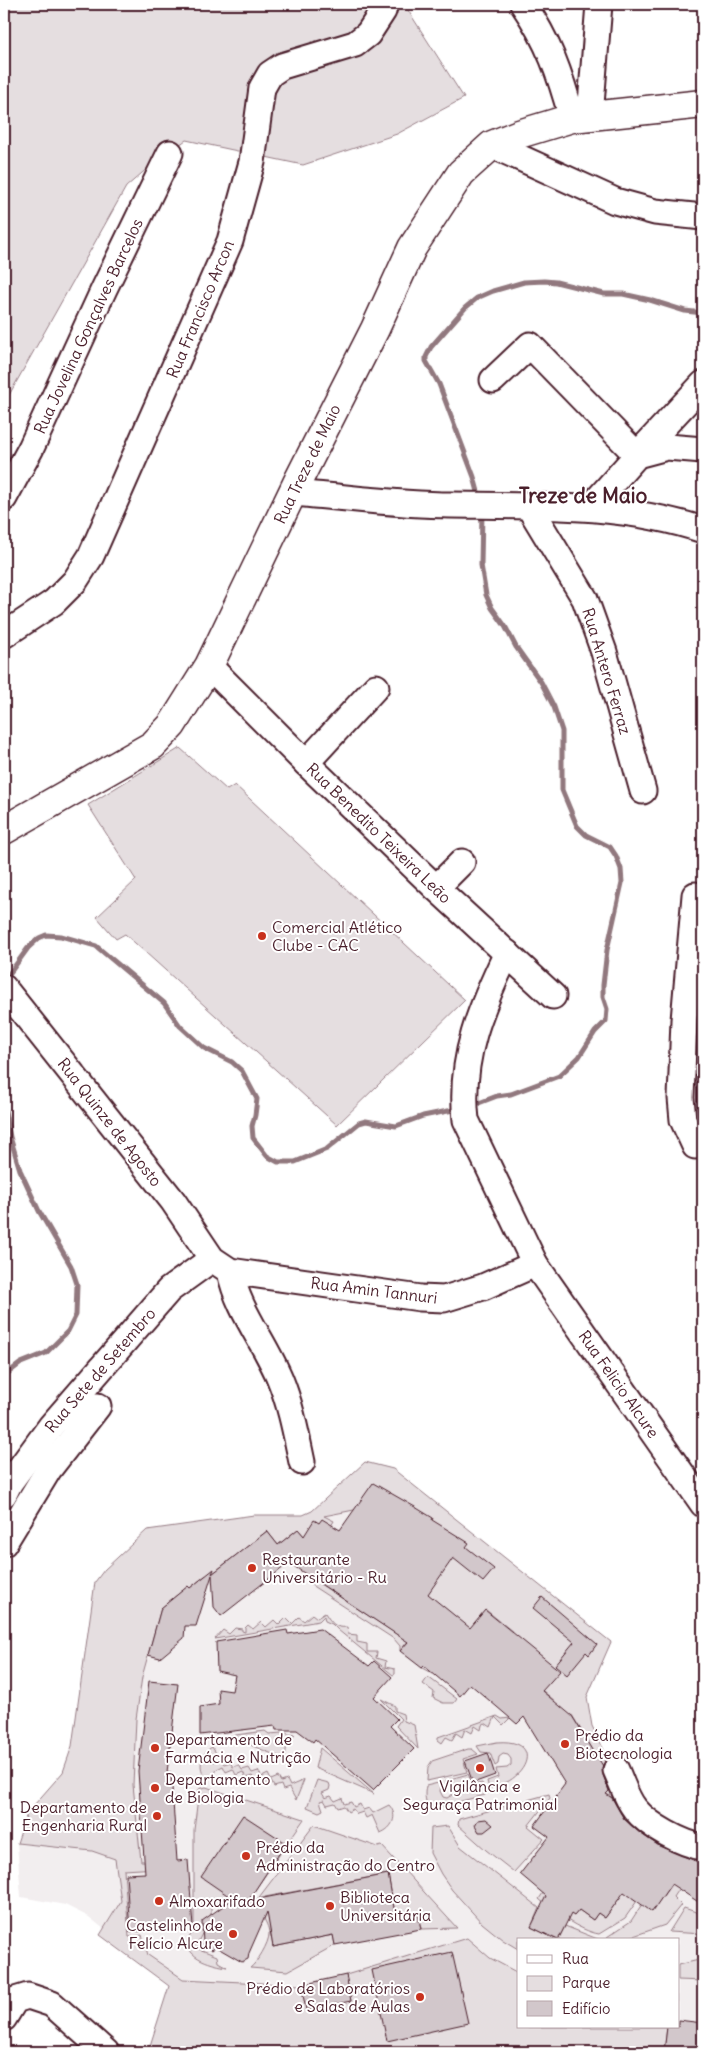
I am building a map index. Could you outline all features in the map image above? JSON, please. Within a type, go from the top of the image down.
[{"type":"highway","name":"Rua Treze de Maio","points":[[4,830],[153,745],[172,725],[209,666],[292,494],[375,329],[412,248],[461,173],[492,145],[519,134],[591,117],[703,104]]},
{"type":"street","name":"Rua Francisco Arcon","points":[[4,635],[54,602],[74,581],[91,556],[230,241],[252,162],[262,88],[270,74],[282,66],[355,44],[368,34],[383,11],[385,4]]},
{"type":"street","points":[[523,4],[539,28],[561,76],[591,117]]},
{"type":"street","points":[[591,117],[599,4]]},
{"type":"street","points":[[492,145],[615,201],[655,212],[703,217]]},
{"type":"street","name":"Rua Jovelina Gonçalves Barcelos","points":[[4,498],[31,448],[104,289],[170,152]]},
{"type":"street","points":[[493,380],[530,345],[637,455]]},
{"type":"street","points":[[590,508],[703,384]]},
{"type":"street","points":[[637,455],[667,447],[703,450]]},
{"type":"street","points":[[292,494],[468,505],[590,508],[676,521],[703,530]]},
{"type":"street","name":"Rua Antero Ferraz","points":[[528,505],[585,599],[604,652],[643,791]]},
{"type":"street","name":"Rua Benedito Teixeira Leão","points":[[209,666],[306,763],[436,888],[554,996]]},
{"type":"street","points":[[306,763],[376,688]]},
{"type":"street","points":[[436,888],[462,862]]},
{"type":"street","points":[[695,895],[684,1020],[681,1098],[683,1120],[699,1153]]},
{"type":"street","name":"Rua Felicio Alcure","points":[[507,953],[484,999],[474,1030],[464,1102],[466,1120],[535,1264],[703,1504]]},
{"type":"street","name":"Rua Quinze de Agosto","points":[[5,989],[173,1201],[221,1265],[280,1379],[293,1418],[302,1462]]},
{"type":"street","points":[[699,1153],[703,1121]]},
{"type":"street","name":"Rua Amin Tannuri","points":[[221,1265],[420,1298],[444,1299],[483,1287],[535,1264]]},
{"type":"street","name":"Rua Sete de Setembro","points":[[4,1494],[10,1482],[51,1426],[169,1290],[221,1265]]},
{"type":"street","points":[[4,1543],[49,1469],[98,1406]]},
{"type":"street","points":[[616,1770],[628,1798],[645,1819],[684,1842],[703,1848]]},
{"type":"street","points":[[4,2018],[15,2000],[28,1996],[52,2004],[106,2052]]},
{"type":"shaded area","points":[[365,1462],[393,1469],[611,1642],[587,1697],[592,1726],[621,1783],[703,1850],[703,2052],[179,2052],[188,1997],[89,1917],[65,1905],[21,1897],[17,1843],[27,1813],[63,1772],[72,1746],[95,1582],[104,1570],[147,1530],[267,1531],[312,1511]]},
{"type":"green space","points":[[4,4],[404,4],[464,98],[397,134],[303,165],[186,140],[150,166],[126,187],[4,404]]},
{"type":"green space","name":"Comercial Atlético Clube - CAC","points":[[180,748],[227,790],[235,785],[465,1000],[337,1125],[125,934],[116,939],[97,917],[136,880],[88,805]]},
{"type":"green space","points":[[365,1462],[393,1469],[611,1642],[587,1697],[592,1726],[632,1812],[575,1771],[593,1750],[572,1715],[543,1732],[534,1726],[555,1701],[538,1687],[500,1648],[513,1632],[486,1610],[433,1674],[422,1668],[439,1647],[438,1603],[400,1651],[400,1646],[394,1639],[311,1585],[314,1580],[398,1635],[358,1506],[354,1510],[324,1516],[334,1521],[320,1544],[304,1536],[298,1529],[278,1545],[267,1531],[208,1577],[206,1575],[190,1588],[188,1586],[161,1608],[142,1677],[136,1719],[133,1785],[141,1861],[156,1861],[157,1868],[124,1870],[129,1937],[142,1935],[148,1955],[183,1979],[301,1985],[307,2010],[351,2001],[346,1975],[467,1938],[490,1958],[517,1972],[517,2028],[667,2028],[664,2052],[148,2052],[169,1986],[100,1935],[121,1901],[115,1859],[92,1851],[17,1843],[27,1813],[63,1772],[72,1746],[95,1582],[104,1570],[147,1530],[254,1515],[303,1515],[312,1511]]},
{"type":"green space","points":[[325,1613],[336,1626],[347,1627],[348,1634],[357,1635],[357,1642],[367,1644],[367,1652],[377,1652],[376,1658],[386,1661],[385,1667],[395,1669],[395,1674],[393,1675],[332,1624],[325,1621],[324,1616],[319,1621],[215,1639],[223,1630],[229,1634],[235,1628],[242,1629],[245,1632],[245,1628],[248,1625],[253,1629],[261,1622],[266,1627],[274,1620],[279,1625],[286,1618],[292,1624],[299,1617],[304,1621],[312,1614],[317,1618]]},
{"type":"green space","points":[[428,1677],[457,1699],[454,1703],[443,1703],[433,1698],[434,1692],[423,1684]]},
{"type":"green space","points":[[381,1699],[395,1706],[395,1711],[403,1714],[404,1721],[414,1725],[418,1749],[396,1726],[401,1719]]},
{"type":"green space","points":[[497,1716],[502,1719],[510,1718],[503,1725],[495,1717],[491,1727],[485,1723],[482,1725],[481,1730],[475,1726],[472,1733],[465,1729],[462,1737],[456,1733],[452,1740],[446,1737],[442,1743],[438,1740],[438,1737]]},
{"type":"green space","points":[[265,1731],[269,1734],[295,1735],[287,1743],[285,1759],[228,1736]]},
{"type":"green space","points":[[497,1742],[512,1743],[522,1747],[526,1753],[526,1762],[513,1778],[489,1788],[487,1781],[498,1777],[496,1769],[507,1768],[511,1765],[511,1759],[508,1755],[503,1754],[499,1757],[498,1764],[495,1766],[490,1753],[481,1752],[477,1746]]},
{"type":"green space","points":[[212,1747],[216,1753],[211,1757],[214,1762],[220,1759],[224,1764],[230,1762],[233,1767],[239,1765],[242,1770],[249,1768],[252,1773],[258,1771],[262,1777],[268,1774],[271,1780],[278,1777],[281,1782],[287,1780],[290,1786],[304,1780],[296,1800],[289,1788],[283,1790],[281,1785],[274,1787],[271,1781],[264,1784],[261,1778],[255,1780],[252,1776],[246,1778],[243,1772],[236,1775],[233,1769],[226,1772],[223,1766],[217,1769],[214,1776],[206,1777],[201,1765],[205,1753]]},
{"type":"green space","points":[[320,1748],[374,1794],[315,1768]]},
{"type":"green space","points":[[472,1749],[478,1754],[463,1759],[467,1772],[427,1781],[428,1767],[432,1761]]},
{"type":"green space","points":[[468,1774],[473,1785],[482,1783],[486,1792],[485,1795],[430,1809],[425,1798],[426,1786],[442,1782],[443,1785],[440,1791],[443,1797],[447,1798],[452,1795],[453,1791],[450,1784],[446,1784],[446,1780]]},
{"type":"green space","points":[[317,1780],[329,1783],[329,1790],[322,1793],[325,1798],[331,1796],[335,1801],[342,1798],[344,1804],[351,1802],[354,1807],[360,1804],[363,1810],[369,1808],[373,1813],[389,1805],[394,1813],[393,1822],[380,1833],[372,1815],[366,1818],[363,1812],[357,1814],[353,1809],[348,1812],[344,1806],[338,1808],[335,1803],[327,1805],[324,1800],[320,1801],[323,1810],[319,1812],[307,1807]]},
{"type":"green space","points":[[206,1787],[304,1819],[239,1913],[234,1907],[222,1901],[211,1906],[211,1915],[197,1944],[199,1949],[217,1956],[218,1962],[227,1967],[202,1960],[191,1952],[188,1947],[188,1940],[194,1929],[194,1830],[199,1789]]},
{"type":"green space","points":[[549,1794],[550,1798],[528,1826],[544,1839],[514,1872],[458,1825],[459,1819]]},
{"type":"green space","points":[[314,1825],[378,1847],[382,1846],[457,1928],[421,1929],[418,1915],[396,1919],[388,1874],[265,1897],[273,1947],[333,1935],[335,1945],[288,1971],[250,1968],[262,1953],[269,1934],[268,1926],[262,1915],[247,1913]]},
{"type":"green space","points":[[448,1826],[460,1846],[539,1908],[531,1927],[553,1938],[517,1938],[517,1948],[482,1923],[452,1890],[441,1874],[430,1853],[431,1828]]},
{"type":"green space","points":[[701,1854],[673,1897],[681,1905],[665,1925],[628,1938],[607,1937],[631,1921],[642,1904],[652,1911],[692,1856]]},
{"type":"green space","points":[[609,1880],[637,1901],[625,1918],[599,1934],[576,1925],[539,1899],[543,1893],[574,1916],[579,1910],[593,1920],[598,1913],[605,1918],[621,1896]]},
{"type":"green space","points":[[684,1908],[699,1913],[703,1908],[703,1934],[669,1932]]},
{"type":"green space","points":[[565,1926],[595,1938],[559,1938]]},
{"type":"green space","points":[[703,1959],[703,1981],[680,1980],[680,1965]]},
{"type":"building","points":[[373,1483],[433,1518],[432,1520],[469,1543],[466,1547],[494,1569],[483,1582],[453,1558],[428,1594],[470,1628],[485,1610],[560,1671],[542,1691],[572,1716],[603,1766],[603,1775],[609,1791],[606,1794],[612,1798],[624,1819],[659,1846],[703,1864],[703,1905],[671,1884],[652,1912],[624,1892],[605,1918],[598,1913],[593,1920],[579,1910],[574,1916],[571,1914],[559,1938],[554,1938],[531,1927],[546,1896],[520,1874],[549,1837],[534,1826],[565,1784],[524,1717],[517,1724],[470,1684],[460,1696],[424,1666],[422,1668],[400,1651],[408,1642],[289,1563],[221,1616],[214,1607],[212,1575],[196,1626],[185,1626],[184,1638],[160,1658],[148,1655],[161,1608],[188,1586],[190,1588],[214,1569],[212,1574],[267,1531],[278,1545],[298,1529],[304,1536],[314,1520],[319,1523],[322,1519],[340,1530]]},
{"type":"building","points":[[542,1597],[597,1644],[589,1655],[586,1652],[567,1675],[555,1665],[574,1642],[533,1608]]},
{"type":"building","points":[[320,1629],[369,1666],[374,1661],[392,1677],[374,1697],[397,1719],[390,1726],[414,1749],[373,1790],[315,1739],[313,1742],[297,1730],[276,1730],[275,1726],[200,1735],[200,1707],[219,1704],[218,1689],[232,1691],[235,1675],[217,1671],[216,1642],[287,1630],[288,1634]]},
{"type":"building","points":[[149,1681],[178,1684],[167,1772],[171,1772],[177,1861],[188,1860],[193,1927],[130,1932],[126,1874],[145,1873],[138,1771]]},
{"type":"building","name":"Vigilância e Seguraça Patrimonial","points":[[488,1753],[495,1775],[473,1783],[465,1761]]},
{"type":"building","points":[[243,1815],[286,1843],[248,1901],[388,1874],[396,1919],[418,1915],[421,1929],[335,1945],[333,1935],[273,1947],[267,1912],[248,1959],[242,1962],[216,1947],[212,1950],[203,1945],[202,1921],[233,1899],[201,1877]]},
{"type":"building","points":[[486,1819],[493,1825],[484,1832],[479,1832],[475,1825],[478,1820]]},
{"type":"building","name":"Prédio de Laboratórios e Salas de Aulas","points":[[452,1952],[468,2023],[387,2041],[372,1970]]},
{"type":"building","points":[[346,1975],[351,2001],[306,2010],[301,1985]]},
{"type":"building","points":[[680,2020],[703,2023],[703,2052],[664,2052],[667,2028],[680,2028]]},
{"type":"waterway","points":[[480,499],[474,477],[439,384],[426,361],[431,347],[465,308],[477,298],[493,291],[524,282],[544,281],[556,282],[604,294],[623,294],[685,311],[703,313]]},
{"type":"waterway","points":[[471,1106],[497,1096],[511,1094],[559,1076],[579,1057],[595,1032],[606,1021],[607,1009],[603,997],[603,985],[607,950],[622,883],[621,869],[610,847],[586,835],[577,826],[562,790],[562,731],[554,707],[541,682],[516,647],[486,595],[481,565],[482,512]]},
{"type":"waterway","points":[[4,981],[28,948],[39,938],[46,935],[61,936],[96,946],[164,1003],[180,1026],[204,1048],[232,1062],[242,1071],[257,1099],[252,1126],[253,1138],[267,1156],[278,1162],[295,1162],[327,1149],[359,1123],[366,1121],[396,1126],[423,1116],[458,1109]]},
{"type":"waterway","points":[[4,1106],[10,1137],[20,1170],[39,1211],[71,1266],[77,1284],[76,1315],[68,1331],[46,1353],[21,1363],[4,1376]]},
{"type":"place","name":"Comercial Atlético Clube - CAC","points":[[262,936]]},
{"type":"place","name":"Restaurante Universitário - Ru","points":[[252,1568]]},
{"type":"place","name":"Prédio da Biotecnologia","points":[[565,1744]]},
{"type":"place","name":"Departamento de Farmácia e Nutrição","points":[[155,1748]]},
{"type":"place","name":"Vigilância e Seguraça Patrimonial","points":[[480,1768]]},
{"type":"place","name":"Departamento de Biologia","points":[[155,1788]]},
{"type":"place","name":"Departamento de Engenharia Rural","points":[[157,1816]]},
{"type":"place","name":"Prédio da Administração do Centro","points":[[246,1856]]},
{"type":"place","name":"Almoxarifado","points":[[159,1901]]},
{"type":"place","name":"Biblioteca Universitária","points":[[330,1906]]},
{"type":"place","name":"Castelinho de Felício Alcure","points":[[233,1934]]},
{"type":"place","name":"Prédio de Laboratórios e Salas de Aulas","points":[[420,1997]]},
{"type":"district","name":"Treze de Maio","points":[[583,495]]}]
